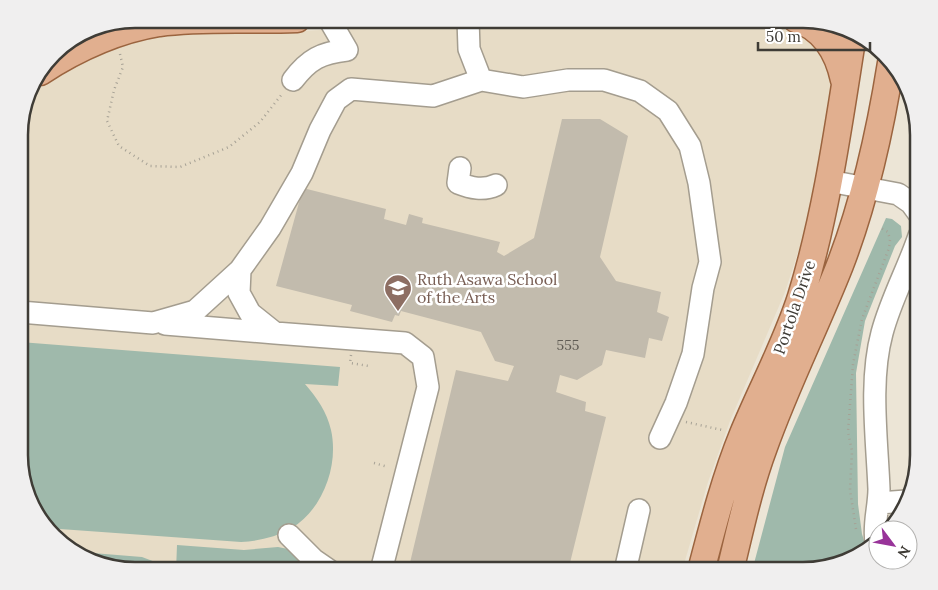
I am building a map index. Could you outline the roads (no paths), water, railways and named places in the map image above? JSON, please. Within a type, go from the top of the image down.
[{"type":"main road","points":[[55,63],[78,49],[120,32],[137,28]]},
{"type":"main road","points":[[816,29],[838,57],[845,83]]},
{"type":"main road","name":"Portola Drive","points":[[703,562],[724,486],[742,435],[787,333],[800,298],[823,211],[852,40]]},
{"type":"main road","name":"Portola Drive","points":[[732,562],[763,449],[783,397],[840,264],[864,187],[879,130],[890,71]]},
{"type":"street","points":[[293,80],[305,64],[328,52],[346,50],[334,28]]},
{"type":"street","points":[[468,28],[469,49],[481,80]]},
{"type":"street","points":[[153,323],[195,311],[240,270],[270,228],[302,173],[320,130],[336,100],[351,89],[433,96],[481,80],[521,91],[568,80],[604,80],[640,91],[668,111],[690,146],[699,183],[710,262],[703,288],[693,354],[676,403],[660,438]]},
{"type":"street","points":[[460,168],[458,182],[469,187],[486,189],[496,185]]},
{"type":"street","points":[[829,181],[894,193],[905,198],[910,204]]},
{"type":"street","points":[[877,520],[879,503],[876,394],[878,352],[887,316],[910,258]]},
{"type":"street","points":[[240,270],[239,293],[250,314],[274,332]]},
{"type":"street","points":[[28,313],[404,343],[423,357],[428,387],[383,562]]},
{"type":"street","points":[[879,503],[900,501]]},
{"type":"street","points":[[879,503],[883,520]]},
{"type":"street","points":[[627,562],[639,510]]},
{"type":"street","points":[[289,535],[317,562]]},
{"type":"place","name":"Ruth Asawa School of the Arts","points":[[398,312]]}]
